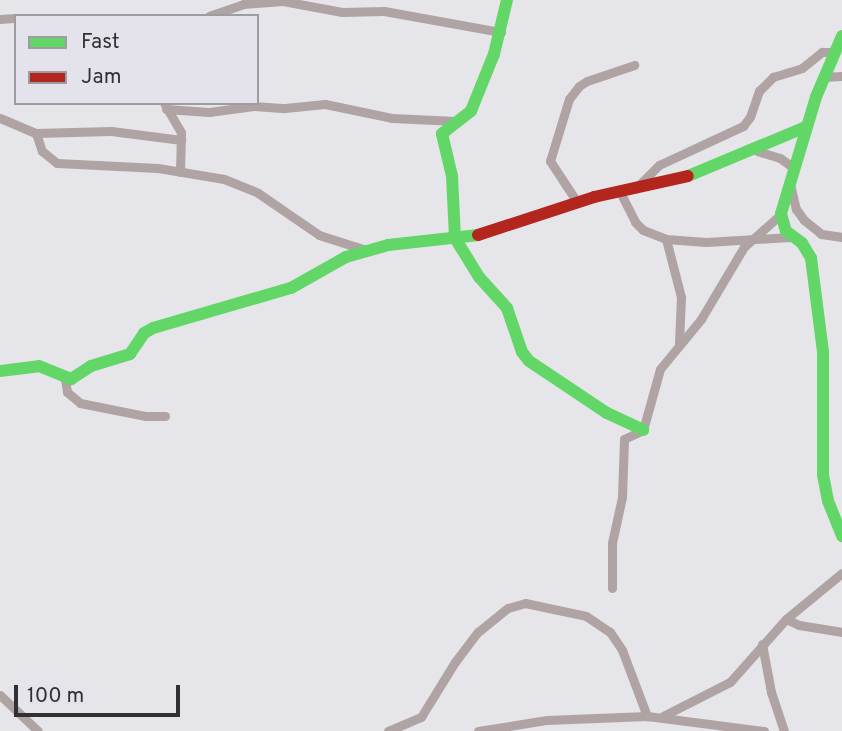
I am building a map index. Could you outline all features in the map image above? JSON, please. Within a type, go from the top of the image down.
[{"type":"street","points":[[442,138],[447,127],[461,121],[471,111],[501,32],[507,0]]},
{"type":"street","points":[[215,14],[243,4],[283,1],[342,12],[384,11],[501,32]]},
{"type":"street","points":[[839,43],[806,127],[781,214],[784,227],[791,237],[802,243],[811,258],[817,288],[823,352],[823,475],[828,501],[842,536]]},
{"type":"street","points":[[636,188],[659,165],[743,126],[750,117],[760,91],[773,77],[802,68],[839,43]]},
{"type":"street","points":[[577,202],[550,161],[569,99],[579,86],[587,81],[634,65]]},
{"type":"street","points":[[824,77],[842,76]]},
{"type":"street","points":[[165,106],[194,112],[325,104],[393,118],[461,121]]},
{"type":"street","points":[[165,106],[181,132],[180,172]]},
{"type":"street","points":[[0,118],[36,133],[111,131],[181,140]]},
{"type":"street","points":[[425,120],[442,138],[452,176],[455,237],[480,277],[506,308],[522,352],[529,362],[607,413],[643,430]]},
{"type":"street","points":[[0,371],[39,366],[65,379],[75,378],[100,362],[130,354],[144,333],[153,328],[291,289],[333,263],[366,250],[486,234],[577,202],[675,180],[757,151],[806,127]]},
{"type":"street","points":[[36,133],[43,151],[57,163],[158,168],[243,186],[319,235],[366,250]]},
{"type":"street","points":[[757,151],[780,158],[792,173],[792,198],[804,220],[821,234],[842,237]]},
{"type":"street","points":[[620,191],[635,222],[643,230],[666,239],[749,240],[791,237]]},
{"type":"street","points":[[643,430],[660,369],[701,319],[749,240],[781,214]]},
{"type":"street","points":[[666,239],[681,297],[679,343]]},
{"type":"street","points":[[65,379],[68,392],[80,403],[145,416],[165,416]]},
{"type":"street","points":[[612,588],[612,542],[623,488],[622,445],[627,435],[643,430]]},
{"type":"street","points":[[661,717],[730,682],[786,619],[842,573]]},
{"type":"street","points":[[388,731],[421,717],[478,632],[508,608],[524,603],[586,615],[610,632],[622,650],[648,716]]},
{"type":"street","points":[[786,619],[799,625],[842,632]]},
{"type":"street","points":[[762,644],[771,692],[784,731]]},
{"type":"street","points":[[0,695],[38,731]]},
{"type":"street","points":[[478,731],[547,720],[648,716],[764,731]]},
{"type":"traffic: fast","points":[[507,0],[494,54],[471,111],[442,134],[452,176],[455,238],[479,277],[507,308],[522,352],[529,361],[607,413],[643,430]]},
{"type":"traffic: fast","points":[[842,36],[816,97],[781,214],[786,231],[802,243],[811,258],[823,352],[823,475],[828,501],[842,536]]},
{"type":"traffic: fast","points":[[688,176],[806,127]]},
{"type":"traffic: fast","points":[[0,371],[39,366],[71,379],[91,366],[130,354],[144,333],[153,328],[291,288],[346,257],[388,245],[478,235]]},
{"type":"traffic: jam","points":[[478,235],[594,197],[688,176]]}]
